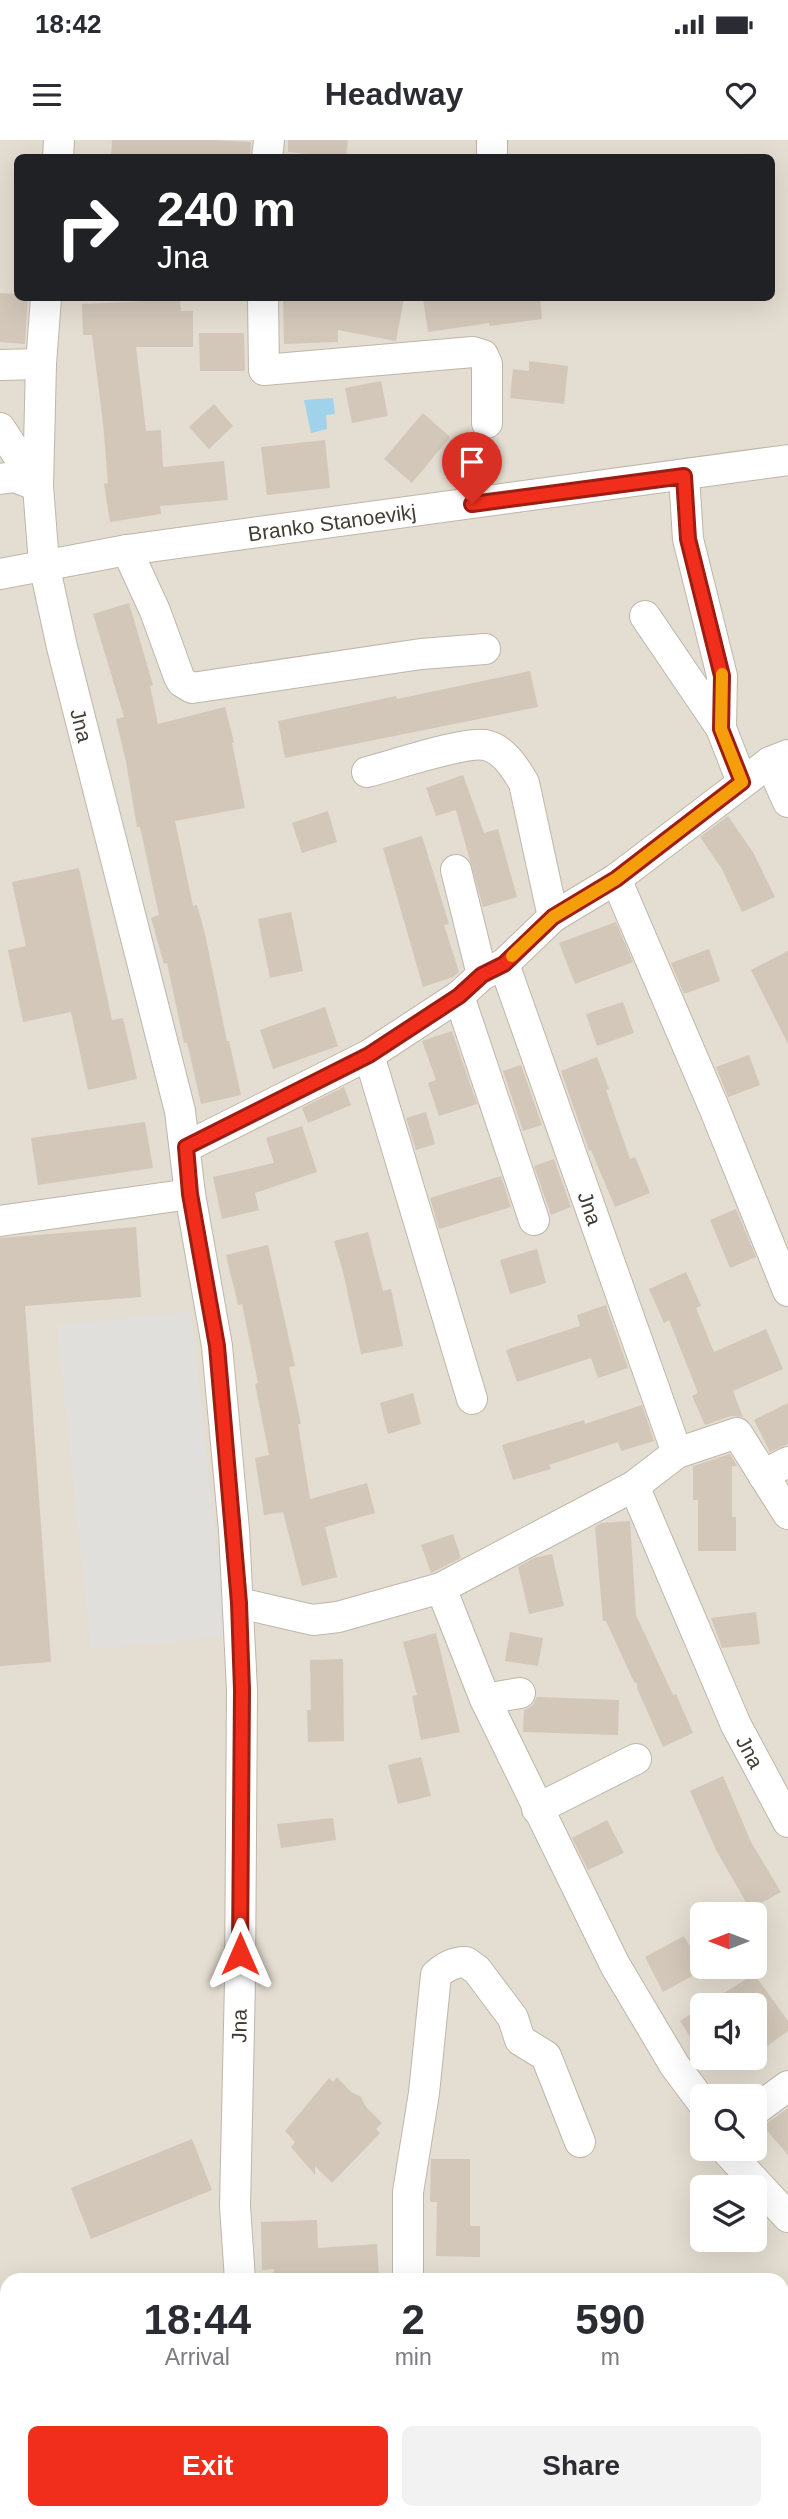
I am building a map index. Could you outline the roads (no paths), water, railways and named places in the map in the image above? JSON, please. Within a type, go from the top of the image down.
[{"type":"street","name":"Jna","points":[[46,301],[41,364],[38,486],[44,564],[62,647],[180,1111],[190,1194],[217,1346],[239,1603],[242,1704],[235,2206],[240,2273]]},
{"type":"street","points":[[263,301],[264,370],[473,352],[483,355],[487,364],[487,423]]},
{"type":"street","points":[[0,365],[41,364]]},
{"type":"street","points":[[0,429],[38,486]]},
{"type":"street","name":"Branko Stanoevikj","points":[[0,574],[127,551],[788,460]]},
{"type":"street","points":[[684,476],[688,539],[722,676],[721,729]]},
{"type":"street","points":[[0,479],[15,477],[38,486]]},
{"type":"street","points":[[127,551],[155,611],[179,677],[192,688],[421,654],[485,649]]},
{"type":"street","points":[[645,616],[721,729],[742,782]]},
{"type":"street","points":[[367,772],[452,749],[485,745],[497,750],[515,768],[524,783],[553,917]]},
{"type":"street","points":[[186,1147],[369,1055],[459,996],[553,917],[616,879],[742,782],[779,758],[788,802]]},
{"type":"street","name":"Jna","points":[[456,870],[677,1452]]},
{"type":"street","points":[[616,879],[715,1110],[788,1291]]},
{"type":"street","points":[[459,996],[534,1220]]},
{"type":"street","points":[[369,1055],[472,1399]]},
{"type":"street","points":[[0,1221],[190,1194]]},
{"type":"street","points":[[239,1603],[313,1620],[338,1616],[442,1588],[634,1486],[677,1452],[737,1433],[776,1468],[788,1514]]},
{"type":"street","name":"Jna","points":[[634,1486],[736,1725],[788,1822]]},
{"type":"street","points":[[442,1588],[485,1699],[537,1809],[615,1965],[675,2066],[690,2086]]},
{"type":"street","points":[[485,1699],[520,1693]]},
{"type":"street","points":[[537,1809],[636,1759]]},
{"type":"street","points":[[408,2273],[408,2192],[424,2093],[436,1975],[444,1968],[456,1962],[466,1962],[477,1970],[513,2018],[520,2040],[546,2056],[580,2142]]},
{"type":"street","points":[[767,2101],[788,2086]]},
{"type":"street","points":[[736,2161],[788,2217]]},
{"type":"water","points":[[333,398],[335,414],[326,415],[327,429],[311,433],[304,400]]}]
